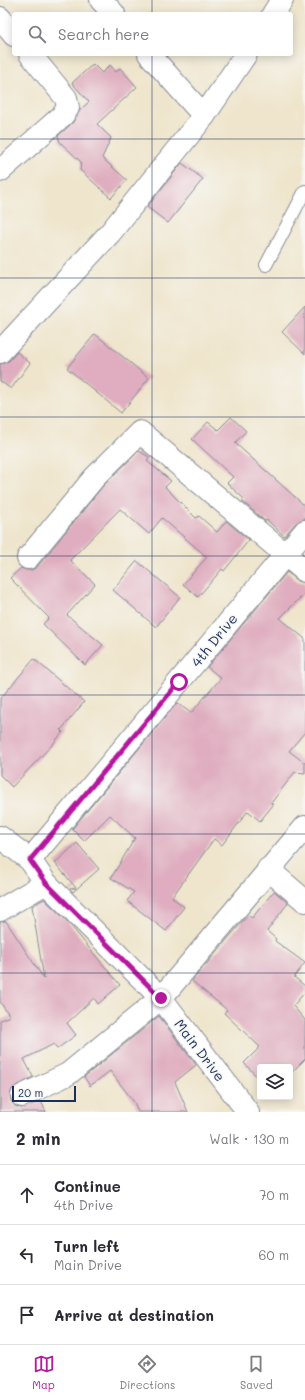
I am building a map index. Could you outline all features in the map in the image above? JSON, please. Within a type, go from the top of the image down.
[{"type":"street","points":[[102,0],[112,12]]},
{"type":"street","points":[[274,12],[282,0]]},
{"type":"street","points":[[0,18],[12,33]]},
{"type":"street","points":[[0,171],[64,116],[68,108],[66,98],[32,56]]},
{"type":"street","points":[[151,56],[204,116]]},
{"type":"street","points":[[0,352],[110,233],[204,116],[245,56]]},
{"type":"street","points":[[28,558],[94,478],[140,432],[305,571]]},
{"type":"street","name":"4th Drive","points":[[30,860],[284,554],[305,531]]},
{"type":"street","points":[[22,1096],[68,1074],[161,998],[268,869],[305,827]]},
{"type":"street","name":"Main Drive","points":[[0,837],[30,860],[46,883],[161,998],[248,1112]]},
{"type":"street","points":[[268,869],[305,901]]},
{"type":"street","points":[[0,910],[46,883]]},
{"type":"lane","points":[[266,265],[305,190]]},
{"type":"building","points":[[93,64],[102,73],[110,65],[116,72],[120,68],[137,87],[97,124],[111,138],[102,158],[127,180],[111,198],[80,170],[81,162],[60,142],[58,136],[73,122],[80,110],[89,102],[72,83]]},
{"type":"building","points":[[182,163],[203,179],[168,223],[147,207]]},
{"type":"building","points":[[305,307],[305,354],[282,332]]},
{"type":"building","points":[[95,334],[149,378],[121,413],[67,368]]},
{"type":"building","points":[[17,352],[30,363],[11,389],[0,381],[0,364],[9,361]]},
{"type":"building","points":[[231,417],[246,431],[235,443],[305,506],[305,519],[296,523],[284,536],[267,520],[265,521],[242,501],[244,499],[227,483],[233,477],[192,439],[208,422],[218,430]]},
{"type":"building","points":[[139,451],[149,457],[147,461],[171,481],[165,487],[196,518],[199,516],[217,532],[226,521],[249,540],[224,571],[222,569],[198,597],[183,584],[207,557],[162,518],[149,534],[120,509],[70,560],[95,584],[67,615],[103,645],[85,665],[43,624],[49,618],[10,578],[21,568],[32,570],[38,566],[103,486]]},
{"type":"building","points":[[137,561],[180,597],[156,627],[113,590]]},
{"type":"building","points":[[287,572],[297,581],[305,583],[305,593],[280,618],[305,639],[305,732],[289,751],[305,763],[305,773],[295,772],[271,803],[273,805],[260,821],[248,811],[222,845],[214,839],[172,897],[184,907],[166,931],[127,901],[134,892],[111,878],[135,838],[110,815],[84,841],[72,829],[177,703],[191,713],[221,678],[207,667]]},
{"type":"building","points":[[34,659],[84,702],[61,730],[63,732],[52,745],[12,787],[0,775],[0,699]]},
{"type":"building","points":[[77,843],[99,869],[73,892],[70,889],[76,888],[55,863]]},
{"type":"building","points":[[274,891],[288,903],[267,931],[276,939],[275,941],[305,963],[294,977],[305,986],[305,992],[293,1006],[305,1020],[305,1059],[293,1071],[293,1064],[257,1064],[257,1077],[244,1063],[260,1047],[224,1013],[227,1010],[192,981],[248,915],[252,918]]},
{"type":"building","points":[[44,899],[66,920],[120,985],[98,1004],[94,998],[67,1023],[76,1035],[57,1049],[54,1044],[24,1059],[33,1077],[12,1089],[10,1095],[11,1101],[15,1106],[21,1108],[41,1101],[46,1112],[0,1112],[0,1020],[10,1016],[0,1002],[0,922],[6,921],[44,979],[32,906]]},
{"type":"building","points":[[159,1016],[196,1065],[175,1082],[188,1112],[138,1112],[134,1102],[110,1071],[90,1086],[84,1077]]},
{"type":"route","points":[[161,998],[46,883],[30,860],[179,682]]}]
